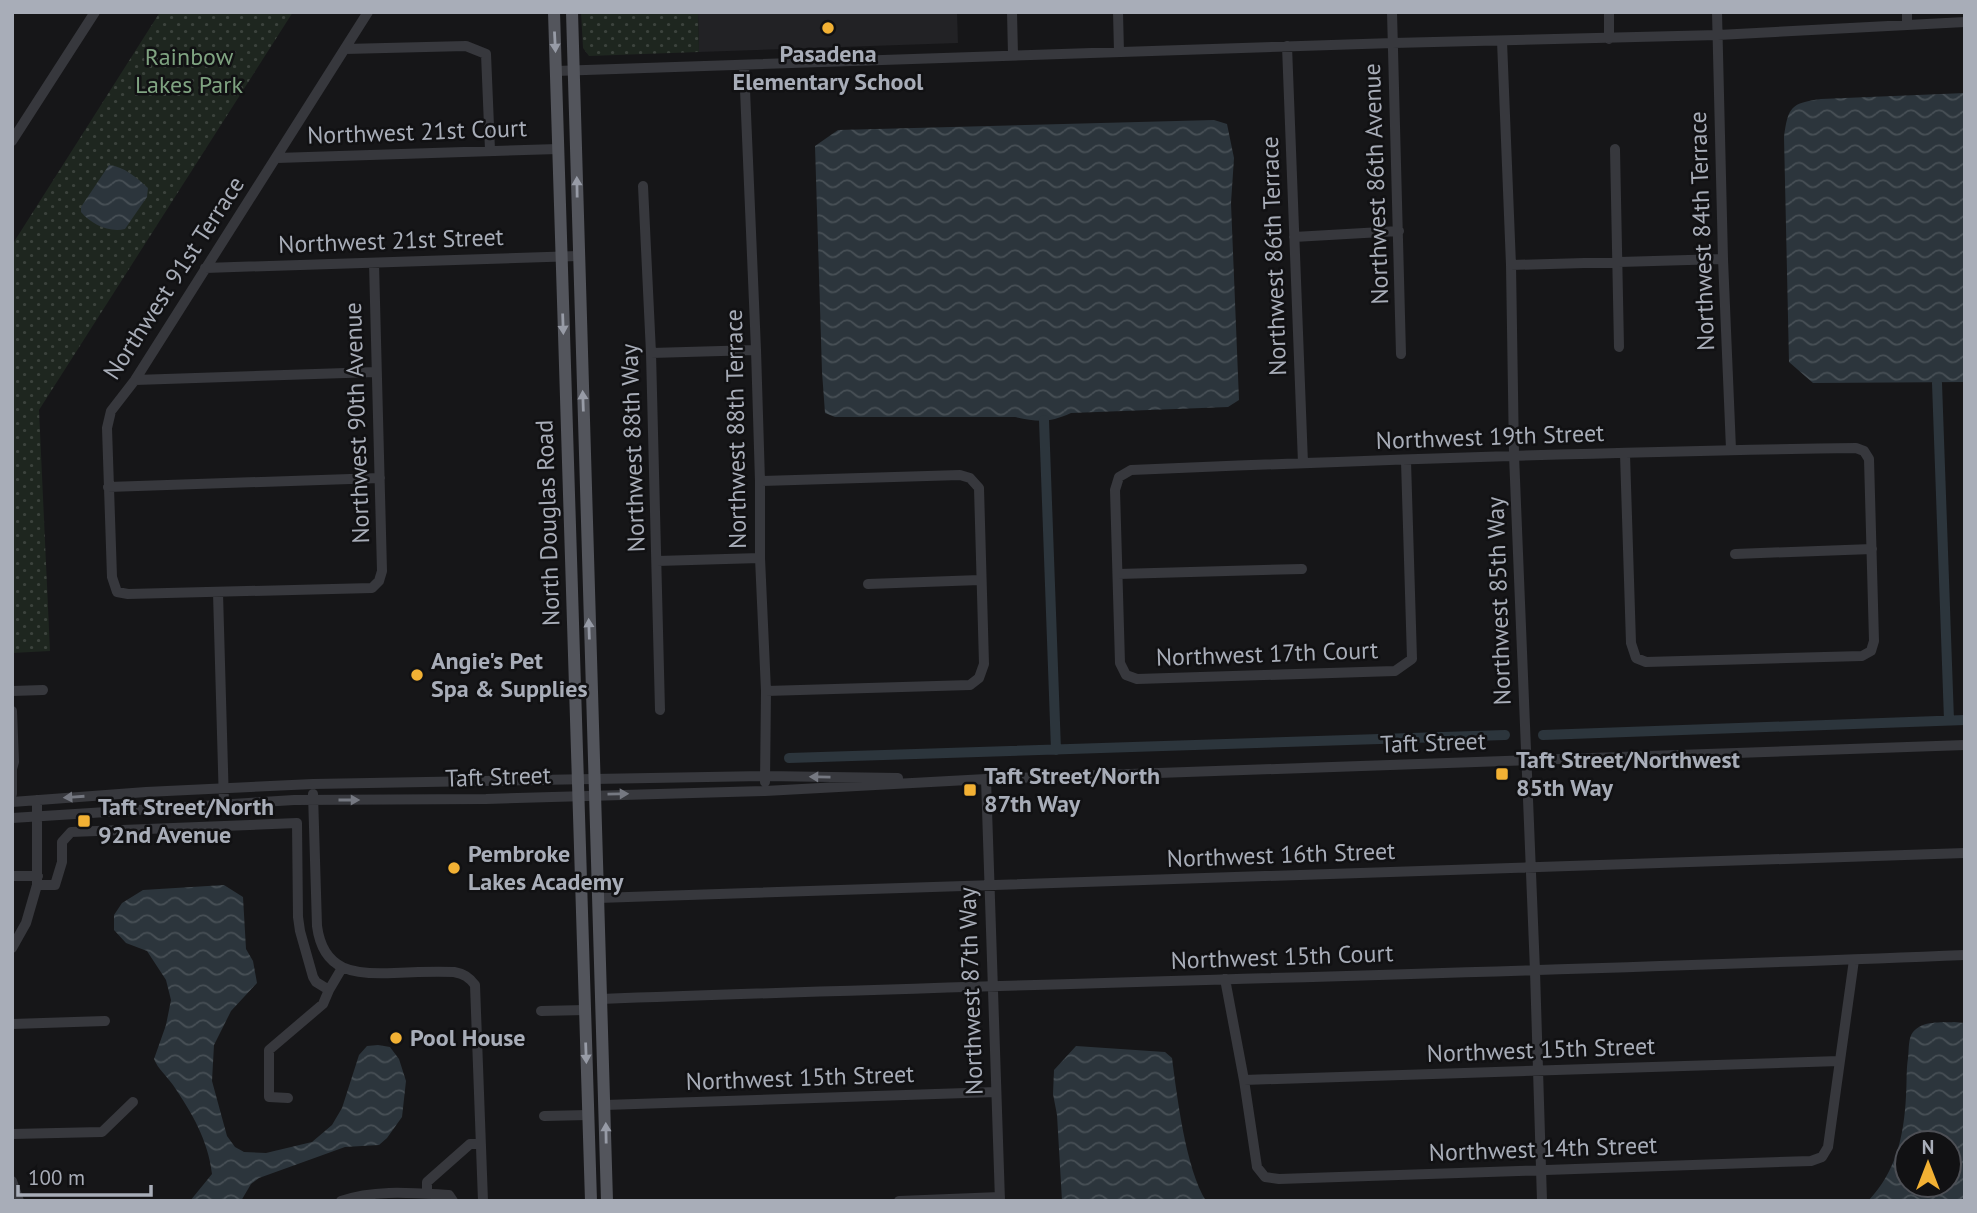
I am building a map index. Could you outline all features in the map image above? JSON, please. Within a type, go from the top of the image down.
[{"type":"main road","name":"North Douglas Road","points":[[554,12],[591,1201]]},
{"type":"main road","name":"North Douglas Road","points":[[572,12],[607,1201]]},
{"type":"main road","points":[[582,911],[590,924],[592,962],[601,993]]},
{"type":"street","points":[[12,141],[95,12]]},
{"type":"street","name":"Northwest 91st Terrace","points":[[218,593],[117,592],[111,577],[108,487],[107,428],[111,411],[135,380],[368,12]]},
{"type":"street","points":[[1012,12],[1013,55]]},
{"type":"street","points":[[1118,12],[1119,52]]},
{"type":"street","name":"Northwest 86th Avenue","points":[[1392,12],[1401,354]]},
{"type":"street","points":[[1609,12],[1609,39]]},
{"type":"street","name":"Northwest 84th Terrace","points":[[1717,12],[1731,449]]},
{"type":"street","points":[[1907,12],[1907,24]]},
{"type":"street","points":[[556,71],[1287,46],[1718,36],[1965,22]]},
{"type":"street","name":"Northwest 85th Way","points":[[1503,41],[1514,455],[1542,1201]]},
{"type":"street","points":[[345,49],[466,46],[486,54],[490,150]]},
{"type":"street","name":"Northwest 86th Terrace","points":[[1287,46],[1303,463]]},
{"type":"street","name":"Northwest 88th Terrace","points":[[744,66],[760,481],[760,558],[766,691],[765,791]]},
{"type":"street","name":"Northwest 21st Court","points":[[276,158],[558,149]]},
{"type":"street","points":[[1615,149],[1619,347]]},
{"type":"street","name":"Northwest 88th Way","points":[[643,186],[651,353],[660,710]]},
{"type":"street","points":[[1294,237],[1399,231]]},
{"type":"street","name":"Northwest 21st Street","points":[[205,268],[578,256]]},
{"type":"street","points":[[1511,265],[1723,259]]},
{"type":"street","name":"Northwest 90th Avenue","points":[[218,593],[372,588],[379,582],[382,571],[374,263]]},
{"type":"street","points":[[651,353],[756,350]]},
{"type":"street","points":[[135,380],[376,372]]},
{"type":"street","name":"Northwest 19th Street","points":[[1118,574],[1115,490],[1119,477],[1131,470],[1514,455],[1856,448],[1864,451],[1869,459],[1872,550]]},
{"type":"street","points":[[1625,454],[1631,643],[1636,658],[1646,662],[1861,656],[1871,651],[1874,641],[1872,550],[1735,554]]},
{"type":"street","name":"Northwest 17th Court","points":[[1118,574],[1120,663],[1126,675],[1138,680],[1395,671],[1412,659],[1406,461]]},
{"type":"street","points":[[760,481],[960,475],[970,478],[979,488],[984,664],[979,678],[970,685],[766,691]]},
{"type":"street","points":[[108,487],[380,478]]},
{"type":"street","points":[[657,561],[760,558]]},
{"type":"street","points":[[1118,574],[1302,569]]},
{"type":"street","points":[[868,584],[980,580]]},
{"type":"street","points":[[218,593],[224,804]]},
{"type":"street","points":[[12,691],[43,690]]},
{"type":"street","points":[[12,711],[12,794]]},
{"type":"street","name":"Taft Street","points":[[12,818],[313,799],[458,799],[765,791],[986,779],[1965,745]]},
{"type":"street","name":"Taft Street","points":[[12,802],[313,784],[765,776],[986,779]]},
{"type":"street","name":"Northwest 87th Way","points":[[986,779],[1000,1199]]},
{"type":"street","points":[[313,784],[318,934],[323,949],[342,968],[349,971],[366,974],[454,972],[464,974],[475,985],[483,1201]]},
{"type":"street","points":[[12,948],[26,923],[37,880],[37,800]]},
{"type":"street","points":[[12,876],[55,885],[62,862],[62,842],[71,832],[297,823],[300,931],[316,982],[329,990]]},
{"type":"street","name":"Northwest 16th Street","points":[[598,898],[1965,853]]},
{"type":"street","name":"Northwest 15th Court","points":[[601,993],[994,987],[1965,955]]},
{"type":"street","points":[[1839,1060],[1854,960]]},
{"type":"street","points":[[288,1098],[269,1097],[269,1051],[323,1004],[342,968]]},
{"type":"street","points":[[1224,979],[1244,1080]]},
{"type":"street","points":[[541,1011],[585,1010]]},
{"type":"street","points":[[12,1024],[105,1021]]},
{"type":"street","name":"Northwest 15th Street","points":[[1244,1080],[1839,1060]]},
{"type":"street","name":"Northwest 14th Street","points":[[1244,1080],[1257,1167],[1265,1177],[1279,1179],[1811,1161],[1822,1157],[1828,1147],[1839,1060]]},
{"type":"street","name":"Northwest 15th Street","points":[[605,1105],[996,1092]]},
{"type":"street","points":[[12,1134],[102,1132],[133,1102]]},
{"type":"street","points":[[544,1116],[588,1115]]},
{"type":"street","points":[[428,1193],[427,1182],[470,1144],[481,1144]]},
{"type":"street","points":[[12,1181],[19,1201]]},
{"type":"street","points":[[343,1200],[360,1194],[428,1193],[449,1195],[453,1201]]},
{"type":"street","points":[[899,1201],[1000,1199]]},
{"type":"shaded area","name":"Pasadena Elementary School","points":[[698,12],[957,12],[958,43],[699,52]]},
{"type":"green space","name":"Rainbow Lakes Park","points":[[160,12],[293,12],[39,410],[50,651],[12,653],[12,245]]},
{"type":"green space","points":[[581,12],[698,12],[699,52],[589,56],[583,48]]},
{"type":"water","points":[[1965,93],[1965,382],[1813,383],[1789,362],[1784,137],[1790,113],[1803,102],[1821,99]]},
{"type":"water","points":[[1214,120],[1227,124],[1234,158],[1231,203],[1239,400],[1228,407],[1071,413],[1043,421],[1015,417],[835,417],[825,413],[815,146],[838,130]]},
{"type":"water","points":[[109,165],[125,170],[148,188],[147,197],[125,229],[101,227],[81,212],[81,207]]},
{"type":"water","points":[[224,885],[243,897],[246,949],[253,961],[257,983],[231,1011],[214,1045],[212,1081],[227,1136],[235,1147],[244,1152],[266,1153],[312,1142],[332,1125],[342,1108],[359,1055],[367,1046],[390,1047],[399,1059],[406,1081],[402,1117],[379,1145],[345,1147],[259,1178],[251,1184],[241,1201],[190,1201],[212,1174],[207,1150],[193,1116],[154,1059],[166,1025],[171,1000],[166,980],[147,951],[126,943],[114,930],[114,915],[122,903],[143,890]]},
{"type":"water","points":[[1938,1022],[1965,1023],[1965,1201],[1868,1201],[1878,1190],[1893,1163],[1893,1199],[1963,1199],[1963,1129],[1902,1129],[1911,1035],[1917,1028]]},
{"type":"water","points":[[1076,1046],[1165,1052],[1172,1058],[1188,1152],[1206,1201],[1062,1201],[1057,1115],[1053,1094],[1054,1070]]},
{"type":"waterway","points":[[1937,383],[1949,720]]},
{"type":"waterway","points":[[1044,420],[1056,750]]},
{"type":"waterway","points":[[1543,735],[1965,720]]},
{"type":"waterway","points":[[789,758],[1505,735]]},
{"type":"place","name":"Pasadena Elementary School","points":[[828,28]]},
{"type":"place","name":"Angie's Pet Spa & Supplies","points":[[417,675]]},
{"type":"place","name":"Taft Street/Northwest 85th Way","points":[[1502,774]]},
{"type":"place","name":"Taft Street/North 87th Way","points":[[970,790]]},
{"type":"place","name":"Taft Street/North 92nd Avenue","points":[[84,821]]},
{"type":"place","name":"Pembroke Lakes Academy","points":[[454,868]]},
{"type":"place","name":"Pool House","points":[[396,1038]]}]
